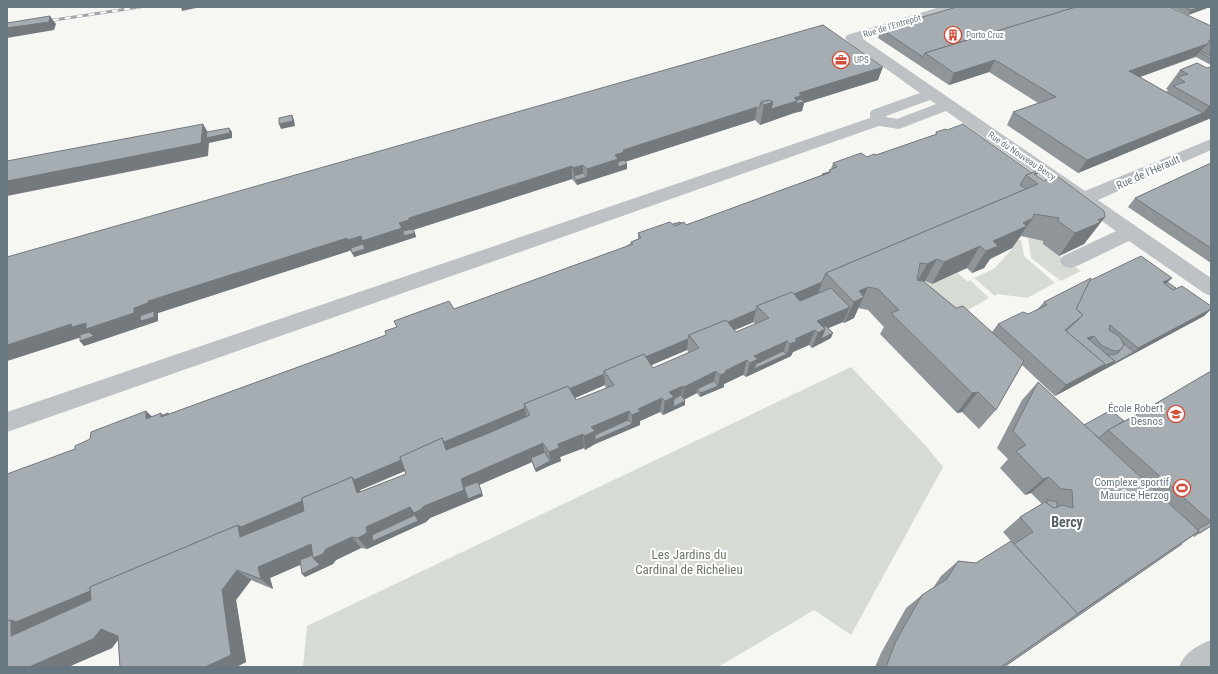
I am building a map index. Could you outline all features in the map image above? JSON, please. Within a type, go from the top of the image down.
[{"type":"street","name":"Rue de l'Entrepôt","points":[[852,38],[954,7]]},
{"type":"street","name":"Rue du Nouveau Bercy","points":[[852,38],[1211,288]]},
{"type":"street","points":[[878,121],[878,113],[931,94]]},
{"type":"street","points":[[7,422],[878,121],[899,124],[947,105]]},
{"type":"street","name":"Rue de l'Hérault","points":[[1084,199],[1208,148]]},
{"type":"street","points":[[1070,261],[1131,232]]},
{"type":"street","points":[[1194,667],[1211,655]]},
{"type":"green space","points":[[1028,238],[1043,241],[1043,244],[1081,271],[1061,281],[1031,258]]},
{"type":"green space","points":[[1021,240],[1024,256],[1055,283],[1027,298],[998,294],[995,296],[974,278],[995,268],[1012,249],[1009,245]]},
{"type":"green space","points":[[958,273],[968,282],[970,280],[989,298],[966,311],[949,306],[915,286],[925,281],[932,284]]},
{"type":"green space","name":"Les Jardins du Cardinal de Richelieu","points":[[851,367],[927,447],[943,467],[851,635],[814,610],[718,667],[303,667],[307,626]]},
{"type":"building","name":"Porto Cruz","points":[[957,7],[1076,7],[925,53],[923,57],[881,29]]},
{"type":"building","points":[[1076,7],[1170,7],[1211,26],[1211,38],[1207,44],[1129,71],[1203,113],[1087,160],[1013,112],[1056,97],[995,60],[954,73],[925,53]]},
{"type":"building","points":[[1184,7],[1200,7],[1191,10]]},
{"type":"building","points":[[50,16],[49,22],[7,28],[7,23]]},
{"type":"building","points":[[823,25],[883,67],[799,93],[802,95],[794,98],[797,101],[771,109],[773,102],[769,100],[761,102],[759,109],[757,107],[623,150],[624,152],[615,155],[618,159],[587,169],[583,165],[573,168],[572,166],[409,218],[409,220],[399,223],[402,228],[362,241],[361,236],[348,240],[347,238],[148,301],[148,303],[134,308],[134,313],[86,329],[86,323],[72,327],[71,324],[7,345],[7,257]]},
{"type":"building","points":[[1200,51],[1211,56],[1211,59],[1199,52]]},
{"type":"building","points":[[1197,63],[1207,68],[1211,67],[1211,105],[1209,106],[1173,86],[1185,82],[1177,77],[1188,74],[1180,70]]},
{"type":"building","points":[[801,99],[804,102],[796,104],[797,100]]},
{"type":"building","points":[[769,100],[773,102],[764,105],[761,102]]},
{"type":"building","points":[[292,115],[293,121],[279,124],[279,118]]},
{"type":"building","points":[[203,124],[201,143],[7,181],[7,161]]},
{"type":"building","points":[[963,124],[1032,173],[1026,175],[1020,185],[1026,189],[826,273],[822,282],[794,294],[792,292],[757,306],[756,310],[728,322],[726,320],[689,335],[688,339],[645,357],[644,354],[604,371],[604,374],[569,389],[568,386],[524,404],[525,408],[444,442],[442,438],[400,457],[401,460],[354,480],[352,477],[302,498],[302,501],[241,527],[238,525],[90,587],[90,591],[16,622],[11,620],[7,621],[7,474],[75,449],[75,446],[90,439],[91,432],[146,411],[146,419],[161,413],[161,417],[386,335],[385,331],[397,327],[394,321],[449,301],[454,309],[633,244],[631,242],[641,238],[638,233],[670,222],[675,226],[684,222],[686,225],[831,172],[829,170],[837,167],[833,163],[861,153],[867,157],[874,154],[876,155],[937,134],[936,132],[947,130]]},
{"type":"building","points":[[229,128],[230,133],[206,138],[207,132]]},
{"type":"building","points":[[624,160],[627,164],[618,167],[618,162]]},
{"type":"building","points":[[1211,163],[1211,248],[1135,198]]},
{"type":"building","points":[[1037,171],[1038,173],[1034,174],[1044,181],[1057,176],[1104,211],[1105,217],[1098,220],[1101,222],[1075,233],[1058,221],[1059,218],[1034,214],[1033,218],[1023,223],[1027,226],[993,241],[998,246],[986,251],[980,246],[944,262],[937,259],[927,264],[920,263],[917,280],[923,281],[956,308],[963,306],[1024,361],[996,410],[978,392],[972,393],[891,313],[899,310],[878,289],[868,287],[859,291],[864,297],[854,302],[826,273],[1038,184],[1026,175]]},
{"type":"building","points":[[583,173],[587,177],[576,180],[574,176]]},
{"type":"building","points":[[681,223],[675,226],[673,224]]},
{"type":"building","points":[[412,229],[415,233],[404,236],[403,231]]},
{"type":"building","points":[[363,244],[365,249],[352,253],[351,248]]},
{"type":"building","points":[[1141,256],[1172,278],[1163,282],[1173,290],[1182,286],[1211,306],[1211,309],[1138,348],[1110,325],[1109,330],[1120,337],[1124,345],[1118,351],[1111,350],[1101,345],[1094,336],[1087,338],[1115,361],[1101,367],[1105,364],[1066,331],[1083,315],[1076,309],[1089,281]]},
{"type":"building","points":[[1091,278],[1076,309],[1083,315],[1065,330],[1105,364],[1066,385],[998,324],[1023,312],[1028,314],[1047,305],[1044,302]]},
{"type":"building","points":[[1167,282],[1176,288],[1173,290],[1165,284]]},
{"type":"building","points":[[831,288],[850,307],[817,321],[825,329],[818,333],[815,330],[795,339],[797,341],[790,344],[787,341],[754,356],[758,359],[750,363],[747,360],[720,375],[716,371],[684,387],[683,386],[669,392],[674,397],[665,401],[662,398],[638,409],[641,411],[632,415],[629,411],[591,427],[595,431],[558,444],[559,448],[549,452],[543,443],[461,479],[464,490],[424,506],[414,513],[410,507],[366,527],[367,533],[358,538],[352,537],[326,549],[323,554],[313,558],[311,544],[258,567],[261,579],[237,570],[222,590],[231,655],[205,667],[120,667],[118,636],[101,629],[93,639],[29,667],[7,667],[7,621],[11,620],[11,636],[91,600],[90,587],[238,525],[240,537],[304,511],[302,498],[352,477],[357,493],[406,474],[400,457],[442,438],[446,450],[489,433],[530,415],[524,404],[568,386],[576,400],[614,385],[604,371],[644,354],[653,368],[699,348],[689,335],[726,320],[736,332],[769,318],[757,306],[792,292],[800,301]]},
{"type":"building","points":[[154,311],[154,317],[141,321],[140,316]]},
{"type":"building","points":[[826,326],[833,333],[821,339],[825,329],[824,327]]},
{"type":"building","points":[[89,332],[94,336],[80,341],[80,335]]},
{"type":"building","points":[[1123,343],[1134,352],[1111,365],[1115,361],[1106,354],[1114,355],[1118,353],[1124,345]]},
{"type":"building","points":[[783,351],[787,354],[754,369],[756,364]]},
{"type":"building","points":[[1211,371],[1211,522],[1108,430]]},
{"type":"building","points":[[714,381],[718,386],[701,393],[697,389]]},
{"type":"building","points":[[1038,382],[1199,531],[1077,614],[1014,544],[1033,532],[1020,517],[1045,502],[1054,508],[1062,505],[1073,508],[1072,490],[1061,489],[1049,477],[1043,479],[1016,451],[1026,445],[1013,431]]},
{"type":"building","points":[[681,395],[685,401],[673,407],[674,399]]},
{"type":"building","points":[[1111,410],[1124,421],[1108,430],[1099,438],[1084,425]]},
{"type":"building","points":[[628,420],[632,424],[595,440],[595,435]]},
{"type":"building","points":[[545,452],[550,461],[535,469],[531,458]]},
{"type":"building","points":[[478,482],[482,493],[468,499],[464,487]]},
{"type":"building","points":[[1047,500],[1057,502],[1057,507],[1054,508],[1047,503]]},
{"type":"building","points":[[415,515],[418,521],[373,541],[372,535]]},
{"type":"building","points":[[1211,522],[1211,526],[1200,533],[1198,532],[1198,529]]},
{"type":"building","points":[[1011,541],[1078,614],[1001,667],[886,667],[896,641],[922,595],[947,579],[958,561],[976,563]]},
{"type":"building","points":[[1181,543],[1182,544],[1004,667],[1001,667]]},
{"type":"building","points":[[313,555],[313,558],[320,565],[302,574],[300,560]]},
{"type":"railway","points":[[41,22],[140,7]]},
{"type":"place","name":"Porto Cruz","points":[[953,35]]},
{"type":"place","name":"UPS","points":[[841,60]]},
{"type":"place","name":"École Robert Desnos","points":[[1176,414]]},
{"type":"place","name":"Complexe sportif Maurice Herzog","points":[[1182,488]]},
{"type":"district","name":"Bercy","points":[[1067,522]]}]
